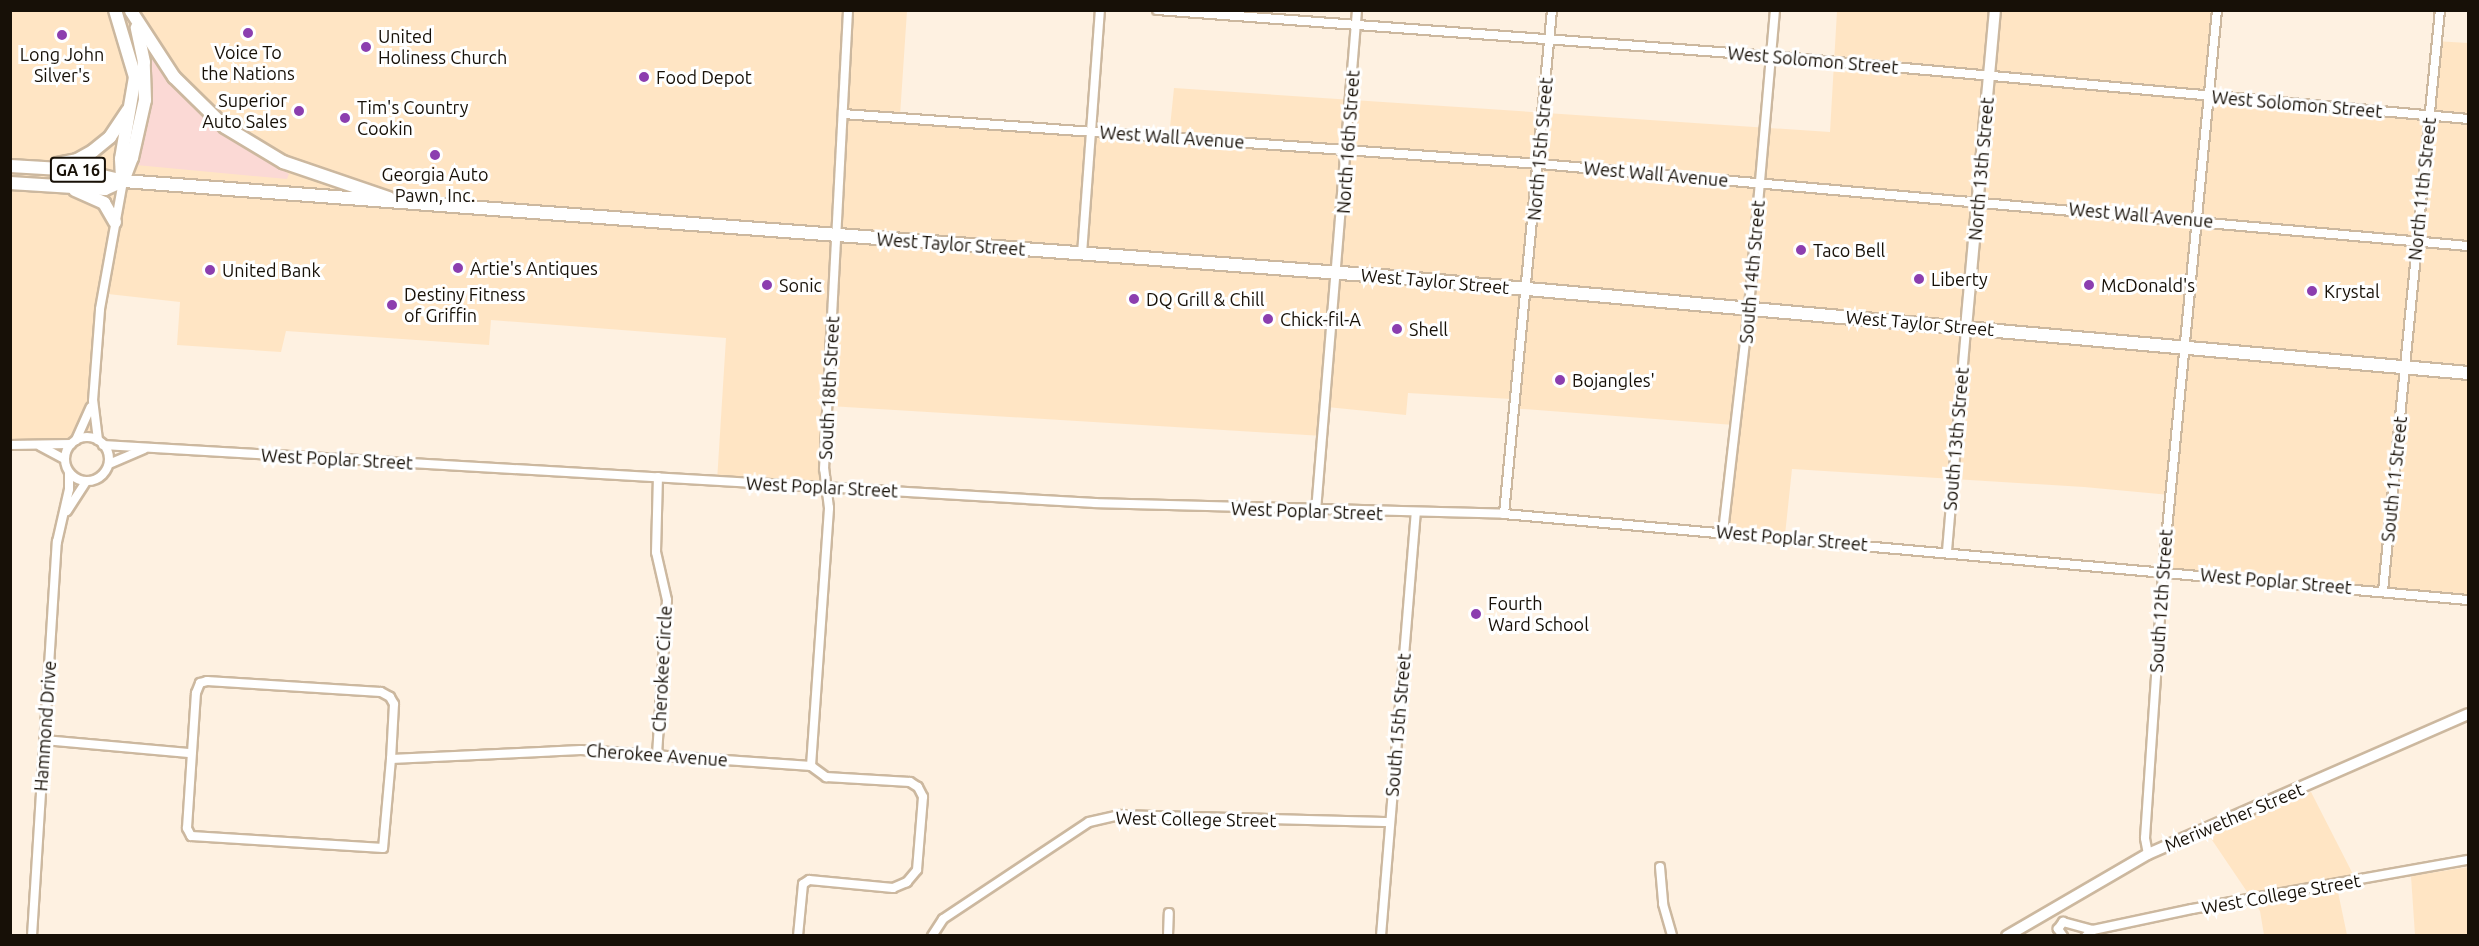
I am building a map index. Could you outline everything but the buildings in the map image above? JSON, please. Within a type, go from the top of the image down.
[{"type":"main road","points":[[115,10],[134,67],[132,105],[121,159],[123,182]]},
{"type":"main road","points":[[123,182],[132,158],[146,87],[142,49],[131,11]]},
{"type":"main road","points":[[131,11],[184,88],[232,132],[284,162],[401,203]]},
{"type":"main road","points":[[32,168],[77,160],[93,151],[110,137],[132,105]]},
{"type":"main road","name":"GA 16","points":[[10,166],[78,170],[123,182]]},
{"type":"main road","points":[[123,182],[401,203]]},
{"type":"main road","name":"GA 16","points":[[10,183],[105,189],[123,182]]},
{"type":"main road","points":[[69,187],[104,203],[115,222]]},
{"type":"main road","name":"West Taylor Street","points":[[401,203],[1526,288],[2469,373]]},
{"type":"street","name":"South 18th Street","points":[[811,766],[829,508],[825,469],[848,10]]},
{"type":"street","points":[[1082,254],[1100,10]]},
{"type":"street","name":"West Solomon Street","points":[[1157,10],[1771,56],[2469,119]]},
{"type":"street","name":"North 16th Street","points":[[1316,511],[1338,273],[1357,10]]},
{"type":"street","name":"North 15th Street","points":[[1526,288],[1540,164],[1552,10]]},
{"type":"street","name":"South 14th Street","points":[[1723,532],[1749,307],[1775,10]]},
{"type":"street","name":"North 13th Street","points":[[1966,328],[1995,10]]},
{"type":"street","name":"South 12th Street","points":[[2148,854],[2145,838],[2163,570],[2217,10]]},
{"type":"street","name":"North 11th Street","points":[[2405,367],[2440,10]]},
{"type":"street","name":"West Wall Avenue","points":[[843,114],[1540,164],[2196,220],[2469,246]]},
{"type":"street","points":[[37,445],[64,459],[69,473],[87,482],[101,477],[109,464],[101,442],[93,401],[100,309],[123,182]]},
{"type":"street","points":[[1504,514],[1526,288]]},
{"type":"street","name":"South 13th Street","points":[[1947,551],[1966,328]]},
{"type":"street","name":"South 11 Street","points":[[2383,591],[2405,367]]},
{"type":"street","points":[[64,459],[93,401]]},
{"type":"street","points":[[10,445],[73,442],[88,437],[101,442]]},
{"type":"street","name":"West Poplar Street","points":[[101,442],[144,449],[1095,503],[1416,514],[1504,514],[2163,570],[2469,600]]},
{"type":"street","name":"West Poplar Street","points":[[109,464],[144,449]]},
{"type":"street","name":"Hammond Drive","points":[[32,936],[57,542],[69,473]]},
{"type":"street","name":"Cherokee Circle","points":[[657,754],[667,600],[656,552],[658,477]]},
{"type":"street","name":"Hammond Drive","points":[[63,517],[87,482]]},
{"type":"street","name":"South 15th Street","points":[[1381,936],[1416,514]]},
{"type":"street","points":[[207,681],[381,692],[394,704],[386,839],[383,848],[377,850],[191,836],[187,828],[192,753],[196,693],[200,683],[207,681]]},
{"type":"street","name":"Meriwether Street","points":[[2007,936],[2148,854],[2469,714]]},
{"type":"street","points":[[44,740],[192,753]]},
{"type":"street","name":"Cherokee Avenue","points":[[391,759],[581,750],[657,754],[811,766],[826,777],[909,782],[918,787],[923,797],[917,870],[907,882],[893,888],[809,880],[803,884],[798,936]]},
{"type":"street","name":"West College Street","points":[[932,936],[943,919],[1089,822],[1120,815],[1390,822]]},
{"type":"street","name":"West College Street","points":[[2063,936],[2058,929],[2063,922],[2089,933],[2469,860]]},
{"type":"street","points":[[1660,867],[1663,904],[1672,936]]},
{"type":"street","points":[[1168,936],[1169,913]]},
{"type":"shaded area","points":[[11,11],[907,11],[900,116],[1169,137],[1174,88],[1830,132],[1837,11],[2219,11],[2211,101],[2430,117],[2435,41],[2468,43],[2468,600],[2166,568],[2170,495],[2084,487],[1792,469],[1785,535],[1725,528],[1734,425],[1510,408],[1511,399],[1408,393],[1406,415],[1327,407],[1323,436],[829,406],[822,488],[717,481],[726,338],[491,320],[489,345],[286,331],[281,352],[177,345],[180,302],[108,294],[95,438],[11,443]]},
{"type":"shaded area","points":[[149,49],[182,93],[214,126],[289,174],[287,179],[136,165],[151,84]]},
{"type":"shaded area","points":[[2311,792],[2360,888],[2338,892],[2347,935],[2264,935],[2260,911],[2208,834]]},
{"type":"shaded area","points":[[2468,867],[2468,935],[2415,935],[2411,876]]},
{"type":"place","name":"Voice To the Nations","points":[[248,33]]},
{"type":"place","name":"Long John Silver's","points":[[62,35]]},
{"type":"place","name":"United Holiness Church","points":[[366,47]]},
{"type":"place","name":"Food Depot","points":[[644,77]]},
{"type":"place","name":"Superior Auto Sales","points":[[299,111]]},
{"type":"place","name":"Tim's Country Cookin","points":[[345,118]]},
{"type":"place","name":"Georgia Auto Pawn, Inc.","points":[[435,155]]},
{"type":"place","name":"Taco Bell","points":[[1801,250]]},
{"type":"place","name":"Artie's Antiques","points":[[458,268]]},
{"type":"place","name":"United Bank","points":[[210,270]]},
{"type":"place","name":"Liberty","points":[[1919,279]]},
{"type":"place","name":"Sonic","points":[[767,285]]},
{"type":"place","name":"McDonald's","points":[[2089,285]]},
{"type":"place","name":"Krystal","points":[[2312,291]]},
{"type":"place","name":"DQ Grill & Chill","points":[[1134,299]]},
{"type":"place","name":"Destiny Fitness of Griffin","points":[[392,305]]},
{"type":"place","name":"Chick-fil-A","points":[[1268,319]]},
{"type":"place","name":"Shell","points":[[1397,329]]},
{"type":"place","name":"Bojangles'","points":[[1560,380]]},
{"type":"place","name":"Fourth Ward School","points":[[1476,614]]}]
